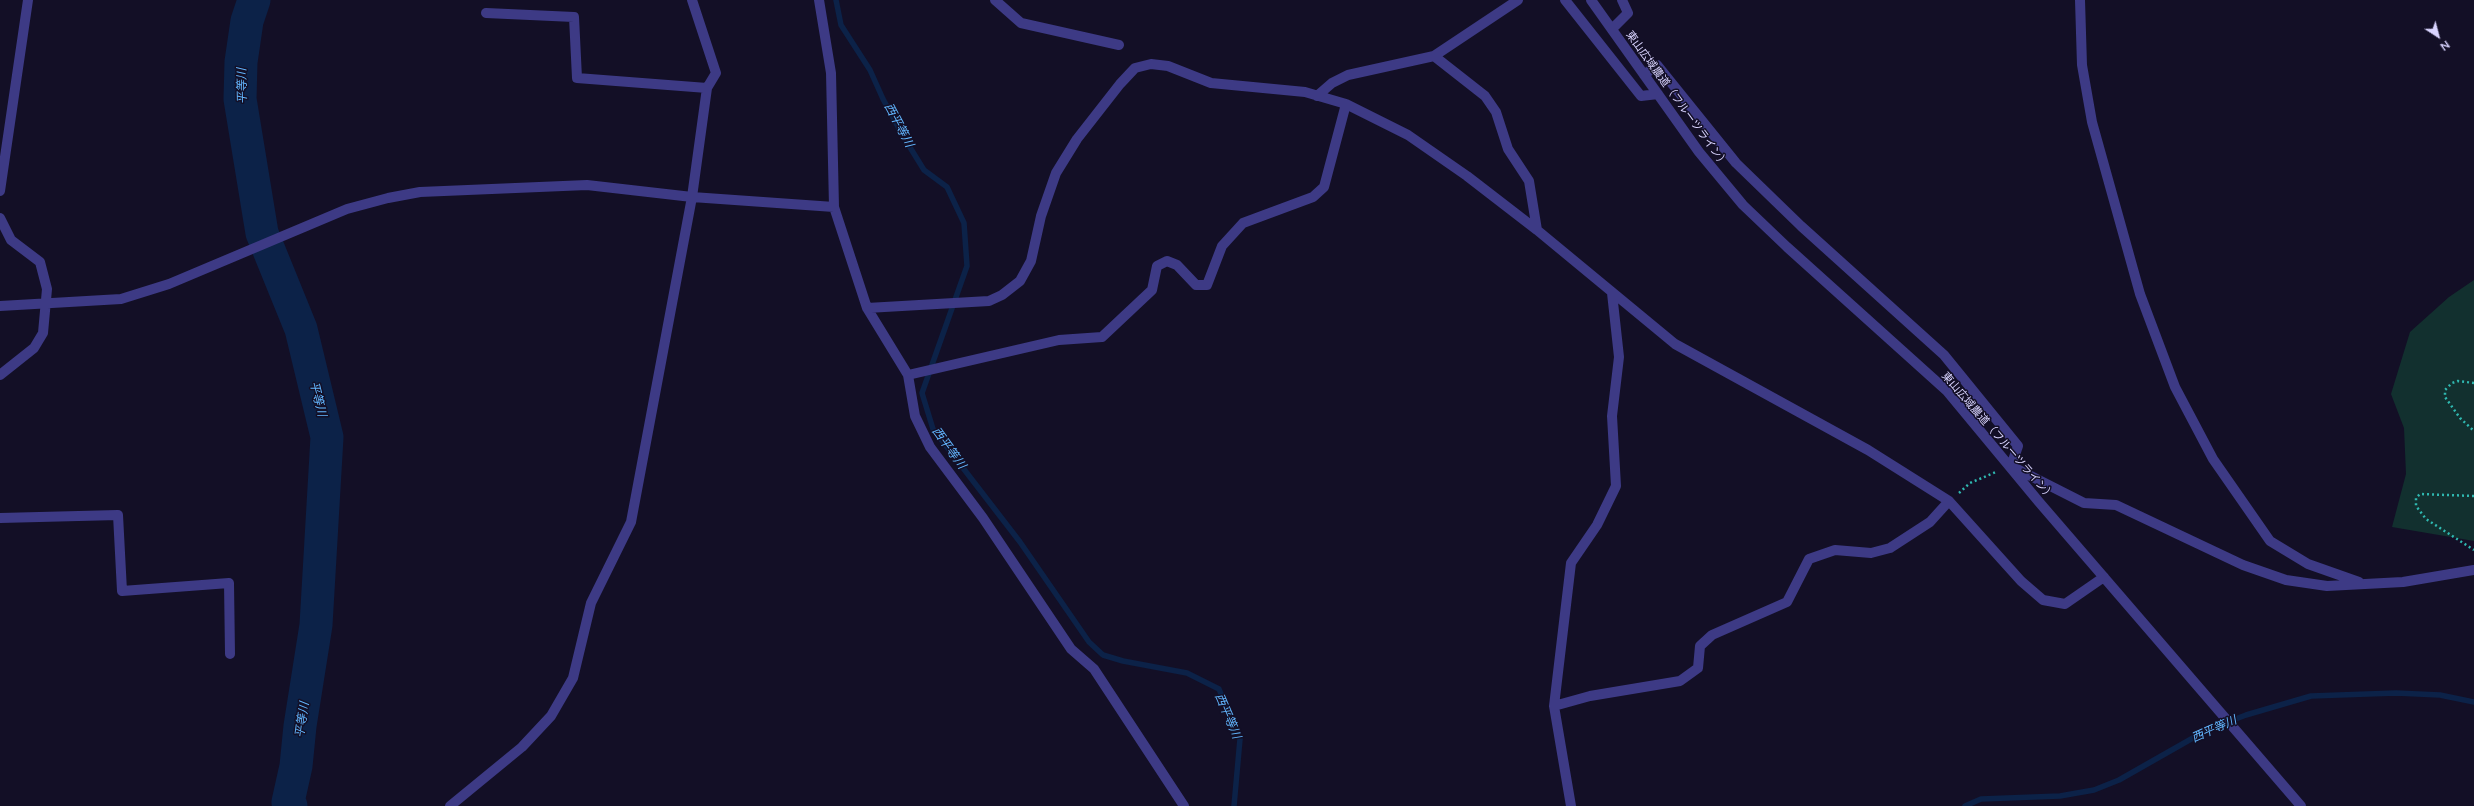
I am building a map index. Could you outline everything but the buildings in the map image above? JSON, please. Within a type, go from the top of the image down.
[{"type":"street","points":[[0,191],[28,0]]},
{"type":"street","points":[[450,806],[522,747],[551,716],[573,678],[591,603],[606,570],[618,553],[631,522],[692,197],[708,88],[716,73],[692,0]]},
{"type":"street","points":[[819,0],[831,73],[834,207],[867,308],[911,373],[915,416],[930,447],[984,518],[1071,649],[1094,669],[1184,806]]},
{"type":"street","points":[[995,0],[1021,23],[1119,45]]},
{"type":"street","points":[[1317,96],[1332,83],[1348,74],[1434,56],[1518,0]]},
{"type":"street","points":[[1565,0],[1641,96],[1658,94]]},
{"type":"street","name":"東山広域農道（フルーツライン）","points":[[1592,0],[1644,76],[1699,152],[1743,205],[1793,253],[1947,391],[2104,577],[2216,704],[2301,806]]},
{"type":"street","points":[[1612,29],[1628,13],[1622,0]]},
{"type":"street","points":[[2080,0],[2082,65],[2092,122],[2140,294],[2175,387],[2213,459],[2270,541],[2308,564],[2364,584]]},
{"type":"street","points":[[486,13],[574,17],[577,78],[708,88]]},
{"type":"street","points":[[1434,56],[1485,96],[1496,112],[1508,148],[1529,181],[1537,230]]},
{"type":"street","points":[[867,308],[989,301],[996,298],[1023,278],[1031,261],[1041,216],[1056,173],[1077,139],[1120,84],[1135,68],[1151,64],[1168,66],[1211,83],[1272,87],[1317,96],[1346,104],[1408,135],[1467,176],[1537,230],[1675,344],[1868,450],[1949,501],[2021,581],[2044,600],[2065,604],[2104,577]]},
{"type":"street","points":[[1644,76],[1657,65],[1736,163],[1801,226],[1944,355],[2018,446],[2011,466],[2084,503],[2116,505],[2243,565],[2286,580],[2327,586],[2403,582],[2474,570]]},
{"type":"street","points":[[911,373],[1059,340],[1102,337],[1152,290],[1157,266],[1167,261],[1176,265],[1196,286],[1207,285],[1222,246],[1243,223],[1314,197],[1324,187],[1346,104]]},
{"type":"street","points":[[0,306],[121,299],[169,284],[347,209],[388,198],[420,192],[587,186],[692,197],[834,207]]},
{"type":"street","points":[[0,218],[12,240],[31,253],[40,262],[45,275],[47,304],[43,333],[34,348],[0,375]]},
{"type":"street","points":[[1571,806],[1554,706],[1571,563],[1597,525],[1616,486],[1612,416],[1619,357],[1612,293]]},
{"type":"street","points":[[1554,706],[1590,696],[1680,681],[1698,668],[1700,646],[1712,635],[1786,602],[1809,559],[1835,550],[1870,553],[1890,548],[1930,522],[1949,501]]},
{"type":"street","points":[[0,518],[118,515],[122,591],[229,584],[230,654]]},
{"type":"path","points":[[2474,383],[2458,381],[2452,383],[2445,390],[2445,397],[2460,418],[2474,431]]},
{"type":"path","points":[[1949,501],[1970,483],[2011,466]]},
{"type":"path","points":[[2474,496],[2420,494],[2416,498],[2416,506],[2426,519],[2474,550]]},
{"type":"green space","points":[[2474,280],[2474,541],[2392,527],[2406,474],[2404,428],[2391,394],[2410,332],[2449,297]]},
{"type":"waterway","name":"平等川","points":[[254,0],[247,21],[241,62],[240,99],[262,233],[301,329],[327,437],[316,625],[300,726],[296,766],[288,802],[291,806]]},
{"type":"waterway","name":"西平等川","points":[[836,0],[841,25],[870,70],[883,99],[903,136],[924,170],[947,187],[964,223],[967,266],[922,393],[933,429],[1020,542],[1089,642],[1103,655],[1123,661],[1187,673],[1219,689],[1240,739],[1234,806]]},
{"type":"waterway","name":"西平等川","points":[[1965,806],[1981,799],[2060,796],[2094,790],[2119,780],[2207,730],[2246,715],[2311,696],[2396,693],[2440,695],[2474,702]]}]
